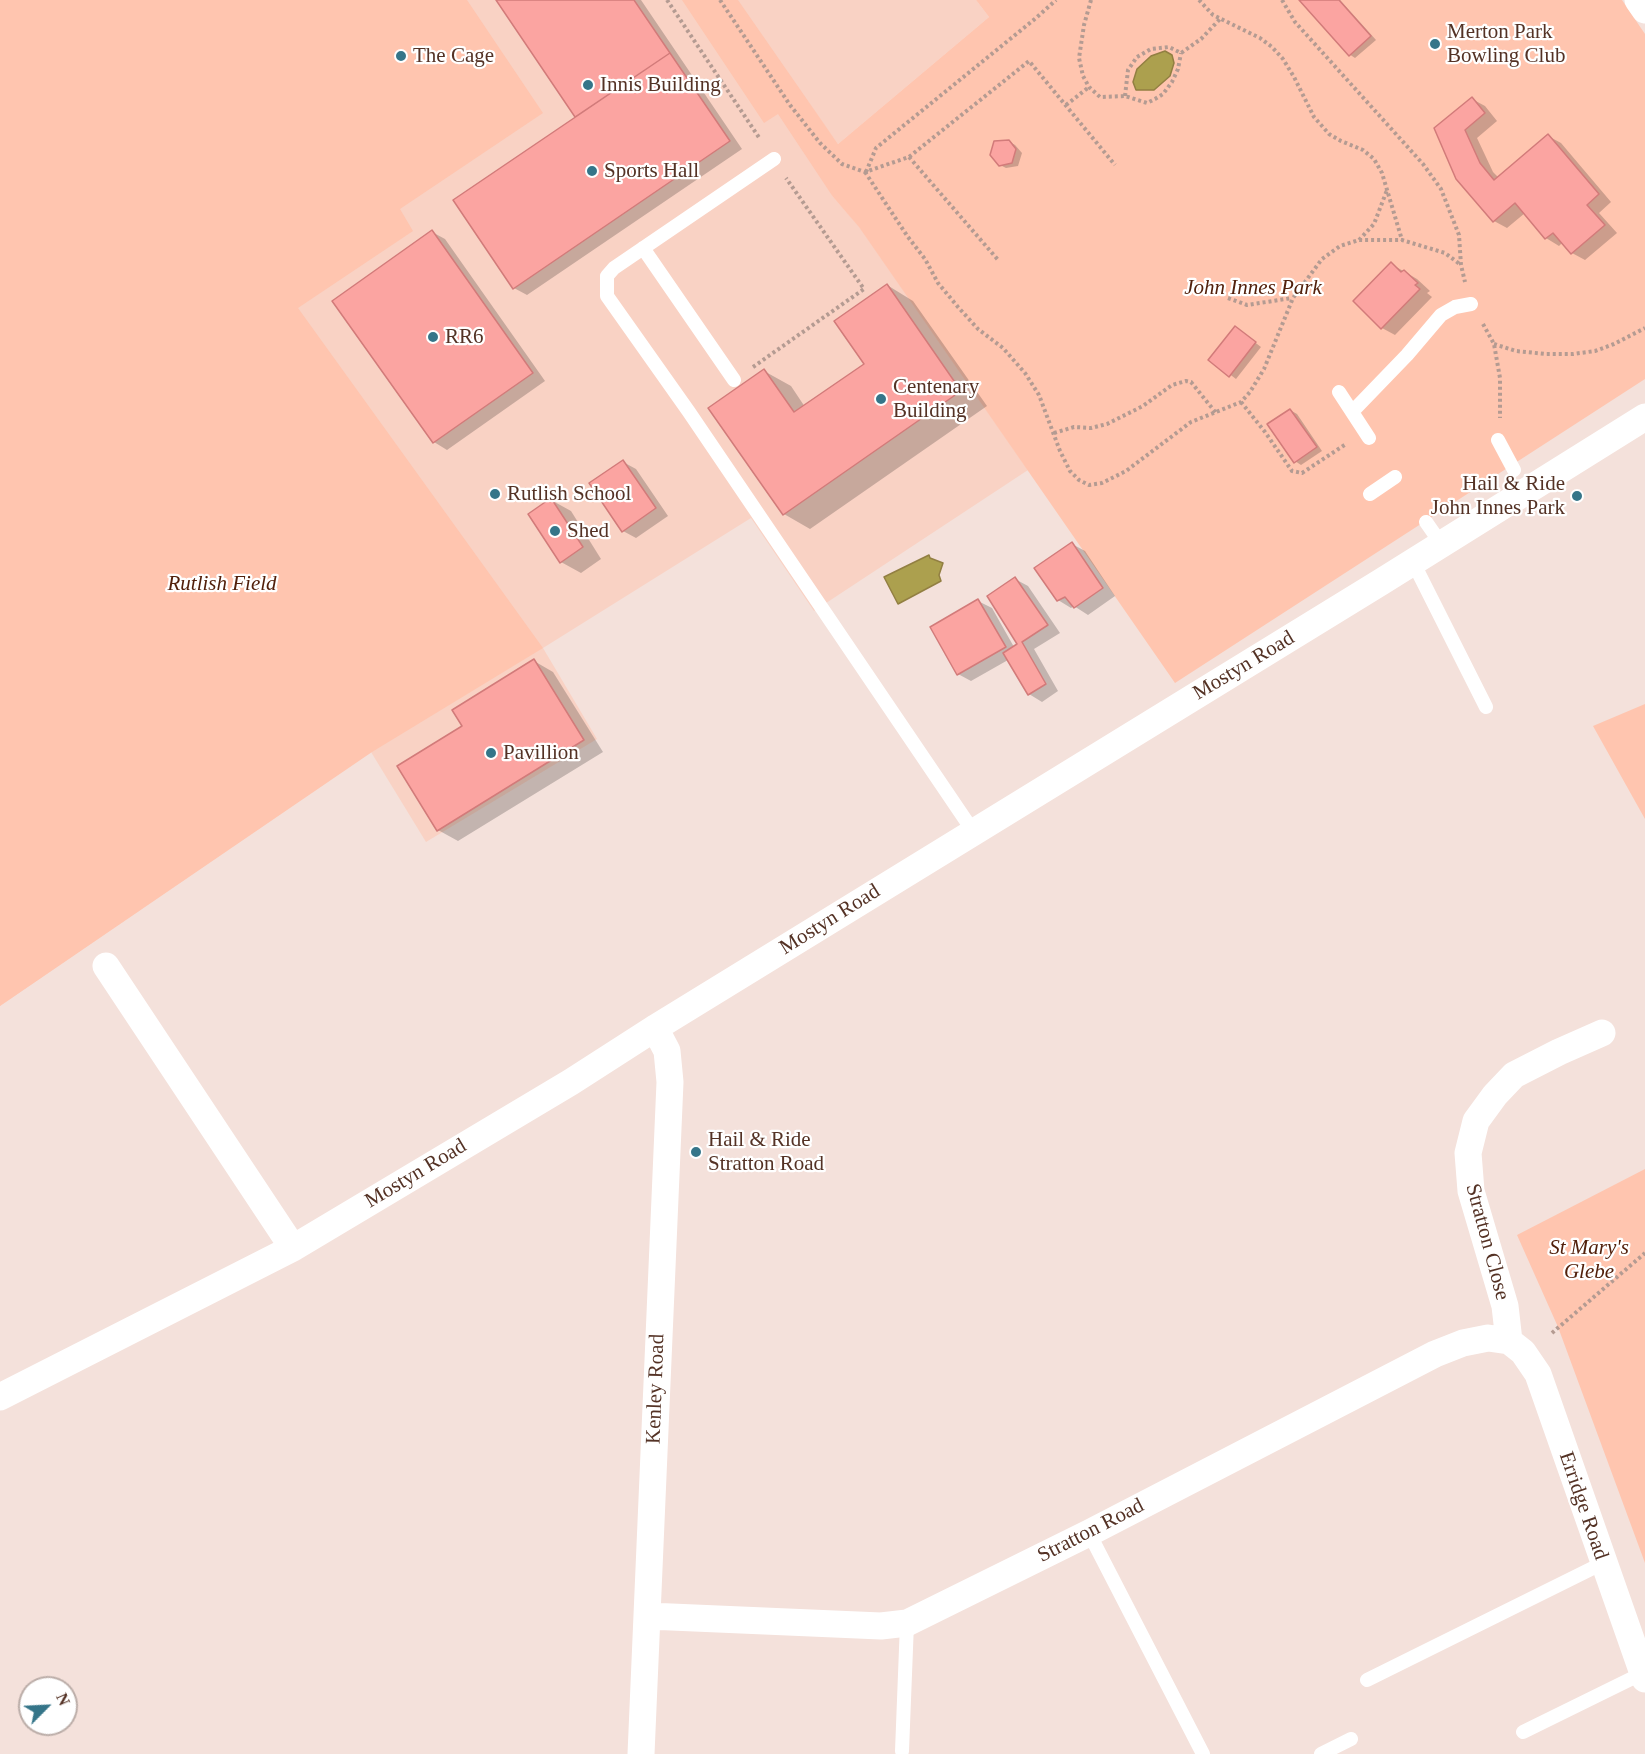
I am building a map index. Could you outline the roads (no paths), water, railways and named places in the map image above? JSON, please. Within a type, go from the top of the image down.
[{"type":"street","points":[[1638,0],[1645,10]]},
{"type":"street","name":"Mostyn Road","points":[[0,1397],[293,1248],[571,1082],[973,831],[1442,545],[1645,417]]},
{"type":"street","points":[[106,966],[293,1248]]},
{"type":"street","name":"Kenley Road","points":[[641,1754],[670,1082],[667,1051],[655,1028]]},
{"type":"street","name":"Stratton Close","points":[[1509,1341],[1505,1306],[1470,1191],[1468,1153],[1476,1121],[1495,1095],[1514,1075],[1602,1033]]},
{"type":"street","name":"Stratton Road","points":[[648,1616],[881,1626],[906,1623],[1089,1533],[1435,1354],[1463,1343],[1488,1338],[1509,1341]]},
{"type":"street","name":"Erridge Road","points":[[1509,1341],[1523,1352],[1538,1374],[1644,1676]]},
{"type":"lane","points":[[774,159],[614,268],[607,276],[607,296],[973,831]]},
{"type":"lane","points":[[643,248],[734,380]]},
{"type":"lane","points":[[1352,412],[1441,315],[1455,307],[1471,304]]},
{"type":"lane","points":[[1340,392],[1366,434]]},
{"type":"lane","points":[[1499,440],[1514,470]]},
{"type":"lane","points":[[1370,494],[1395,477]]},
{"type":"lane","points":[[1426,522],[1442,545]]},
{"type":"lane","points":[[1413,562],[1486,707]]},
{"type":"lane","points":[[1089,1533],[1203,1754]]},
{"type":"lane","points":[[1367,1680],[1603,1563]]},
{"type":"lane","points":[[902,1750],[906,1623]]},
{"type":"lane","points":[[1523,1732],[1644,1676]]},
{"type":"lane","points":[[1321,1754],[1352,1739]]},
{"type":"place","name":"Merton Park Bowling Club","points":[[1435,44]]},
{"type":"place","name":"The Cage","points":[[401,56]]},
{"type":"place","name":"Innis Building","points":[[588,85]]},
{"type":"place","name":"Sports Hall","points":[[592,171]]},
{"type":"place","name":"RR6","points":[[433,337]]},
{"type":"place","name":"Centenary Building","points":[[881,399]]},
{"type":"place","name":"Rutlish School","points":[[495,494]]},
{"type":"place","name":"Hail & Ride John Innes Park","points":[[1577,496]]},
{"type":"place","name":"Shed","points":[[555,531]]},
{"type":"place","name":"Pavillion","points":[[491,753]]},
{"type":"place","name":"Hail & Ride Stratton Road","points":[[696,1152]]},
{"type":"park label","name":"John Innes Park","points":[[1253,288]]},
{"type":"park label","name":"Rutlish Field","points":[[222,584]]},
{"type":"park label","name":"St Mary's Glebe","points":[[1589,1260]]}]
